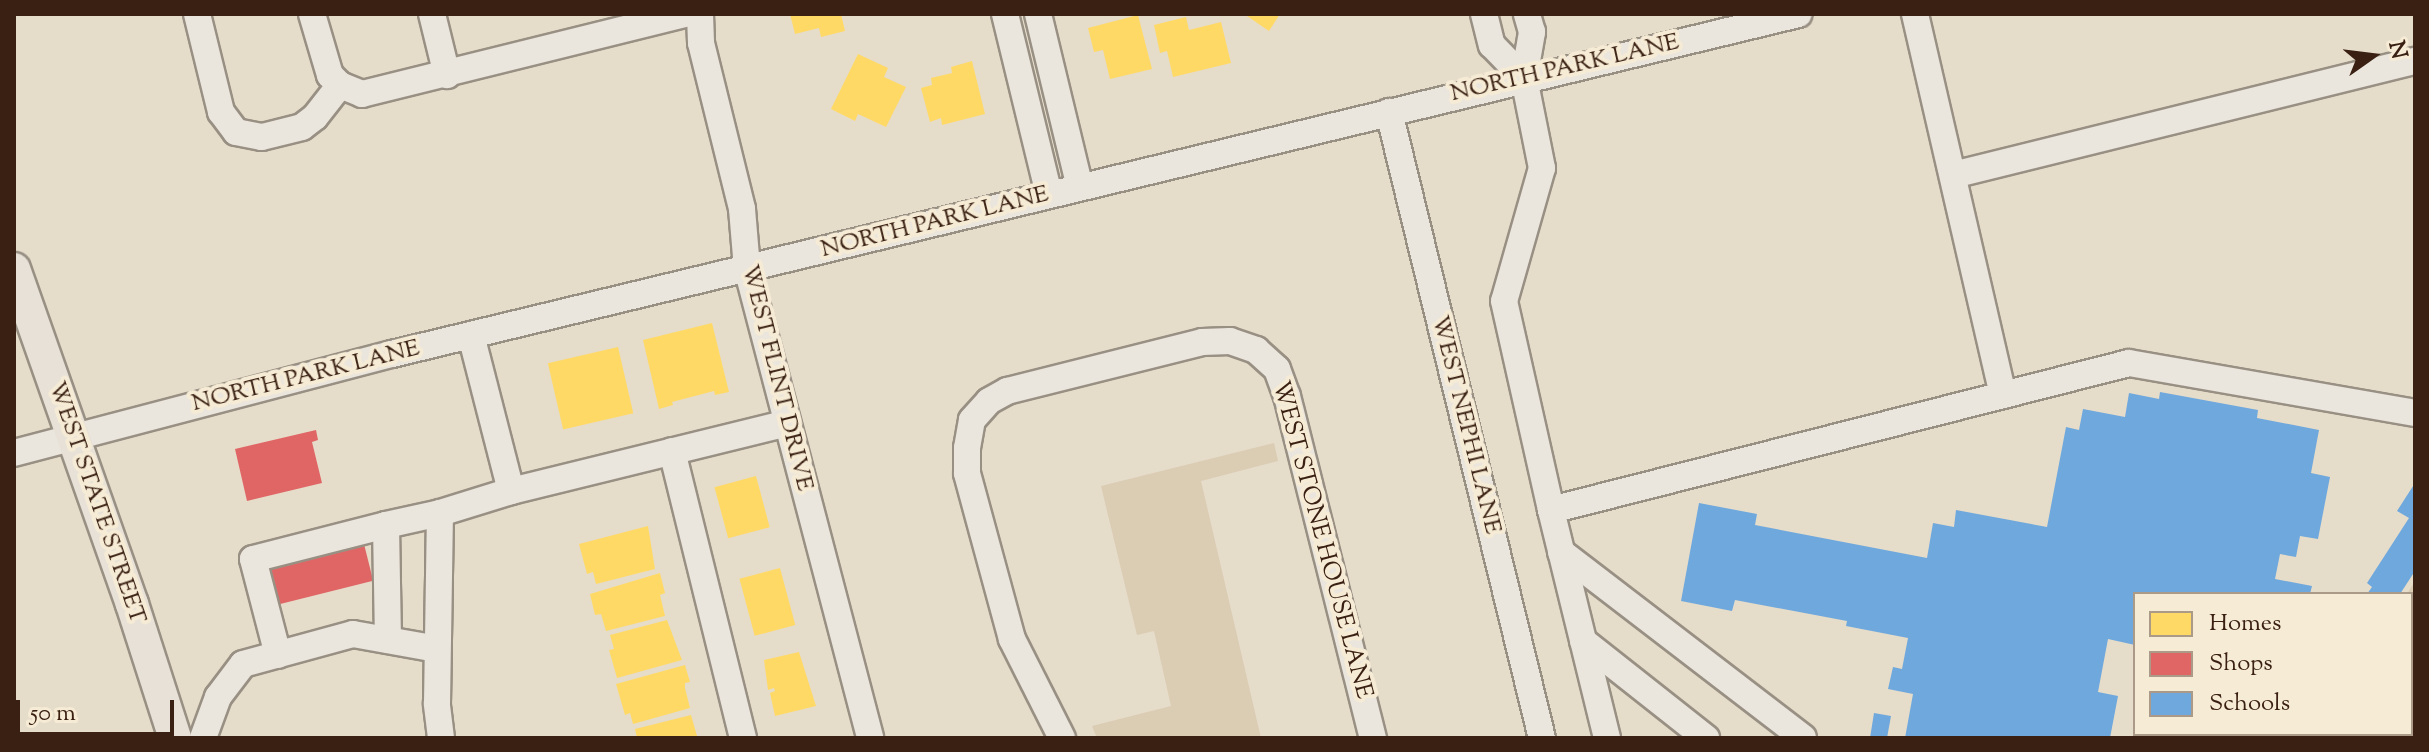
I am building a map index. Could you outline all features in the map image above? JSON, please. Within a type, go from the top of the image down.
[{"type":"main road","name":"WEST STATE STREET","points":[[14,269],[175,738]]},
{"type":"street","points":[[197,14],[221,112],[236,132],[262,137],[302,127],[315,117],[340,85]]},
{"type":"street","points":[[312,14],[324,62],[340,85],[362,94],[685,14]]},
{"type":"street","points":[[432,14],[447,75]]},
{"type":"street","name":"WEST FLINT DRIVE","points":[[700,14],[701,43],[742,209],[747,268],[870,738]]},
{"type":"street","points":[[1005,14],[1049,195]]},
{"type":"street","points":[[1038,14],[1080,187]]},
{"type":"street","points":[[1484,14],[1492,45],[1524,78]]},
{"type":"street","points":[[1527,14],[1532,32],[1524,78],[1542,168],[1504,301],[1607,738]]},
{"type":"street","name":"NORTH PARK LANE","points":[[14,453],[471,335],[1798,14]]},
{"type":"street","points":[[1915,14],[2003,395]]},
{"type":"street","points":[[1953,175],[2415,61]]},
{"type":"street","name":"WEST NEPHI LANE","points":[[1389,112],[1542,738]]},
{"type":"street","points":[[471,335],[511,491]]},
{"type":"street","name":"WEST STONE HOUSE LANE","points":[[1062,738],[1012,639],[967,473],[972,420],[989,401],[1007,391],[1202,342],[1230,341],[1256,350],[1277,369],[1287,396],[1373,738]]},
{"type":"street","points":[[1551,510],[2129,363],[2415,413]]},
{"type":"street","points":[[278,655],[253,559],[787,423]]},
{"type":"street","points":[[672,451],[743,738]]},
{"type":"street","points":[[440,513],[437,649],[441,738]]},
{"type":"street","points":[[386,525],[388,640]]},
{"type":"street","points":[[1561,552],[1803,738]]},
{"type":"street","points":[[203,738],[218,697],[243,664],[353,634],[437,649]]},
{"type":"street","points":[[1583,641],[1706,738]]},
{"type":"shaded area","points":[[1274,443],[1278,461],[1201,481],[1261,738],[1097,738],[1092,726],[1171,706],[1154,631],[1137,635],[1101,486]]},
{"type":"shaded area","points":[[2415,581],[2415,738],[2354,738],[2413,736],[2413,592],[2408,592]]},
{"type":"building: Homes","points":[[790,14],[841,14],[845,31],[821,37],[819,28],[795,34]]},
{"type":"building: Homes","points":[[1244,14],[1280,14],[1269,31]]},
{"type":"building: Homes","points":[[1138,15],[1152,69],[1110,79],[1103,50],[1094,52],[1088,28]]},
{"type":"building: Homes","points":[[1186,17],[1189,30],[1221,22],[1231,63],[1173,77],[1167,51],[1160,53],[1154,25]]},
{"type":"building: Homes","points":[[858,54],[888,68],[884,77],[906,87],[886,127],[858,114],[855,121],[831,109]]},
{"type":"building: Homes","points":[[972,61],[985,114],[942,125],[941,118],[930,122],[921,88],[932,85],[931,78],[952,73],[951,67]]},
{"type":"building: Homes","points":[[712,323],[729,392],[715,395],[714,391],[672,402],[673,405],[659,409],[643,340]]},
{"type":"building: Homes","points":[[618,347],[633,413],[563,429],[548,363]]},
{"type":"building: Homes","points":[[756,476],[770,527],[728,538],[714,487]]},
{"type":"building: Homes","points":[[648,526],[655,569],[596,584],[593,572],[587,574],[579,544]]},
{"type":"building: Homes","points":[[780,568],[795,625],[755,636],[739,579]]},
{"type":"building: Homes","points":[[660,573],[665,593],[660,595],[665,616],[606,631],[601,614],[595,615],[590,594]]},
{"type":"building: Homes","points":[[667,620],[682,660],[617,678],[609,650],[614,649],[610,635]]},
{"type":"building: Homes","points":[[799,652],[816,706],[775,716],[770,693],[775,691],[774,688],[768,690],[764,660]]},
{"type":"building: Homes","points":[[685,665],[690,682],[685,683],[685,688],[690,708],[633,724],[630,713],[625,715],[616,684]]},
{"type":"building: Homes","points":[[691,715],[697,736],[703,738],[637,738],[635,729]]},
{"type":"building: Shops","points":[[316,430],[318,440],[312,442],[322,483],[247,501],[235,449]]},
{"type":"building: Shops","points":[[364,544],[373,581],[274,606],[265,569]]},
{"type":"building: Schools","points":[[2160,392],[2258,410],[2257,418],[2319,430],[2311,473],[2330,477],[2318,539],[2300,536],[2296,557],[2280,554],[2275,579],[2312,586],[2310,592],[2133,592],[2133,645],[2108,639],[2098,692],[2118,696],[2110,738],[1905,738],[1913,694],[1888,689],[1893,667],[1902,669],[1908,638],[1846,626],[1847,621],[1735,600],[1732,611],[1681,601],[1699,503],[1757,514],[1755,525],[1927,558],[1933,523],[1954,527],[1956,510],[2047,527],[2066,427],[2079,430],[2083,409],[2125,417],[2129,393],[2159,399]]},
{"type":"building: Schools","points":[[2415,483],[2415,571],[2401,592],[2368,592],[2372,587],[2367,583],[2409,518],[2397,511]]},
{"type":"building: Schools","points":[[1874,713],[1891,716],[1887,738],[1870,738]]},
{"type":"building: Schools","points":[[2222,736],[2284,736],[2283,738]]}]
